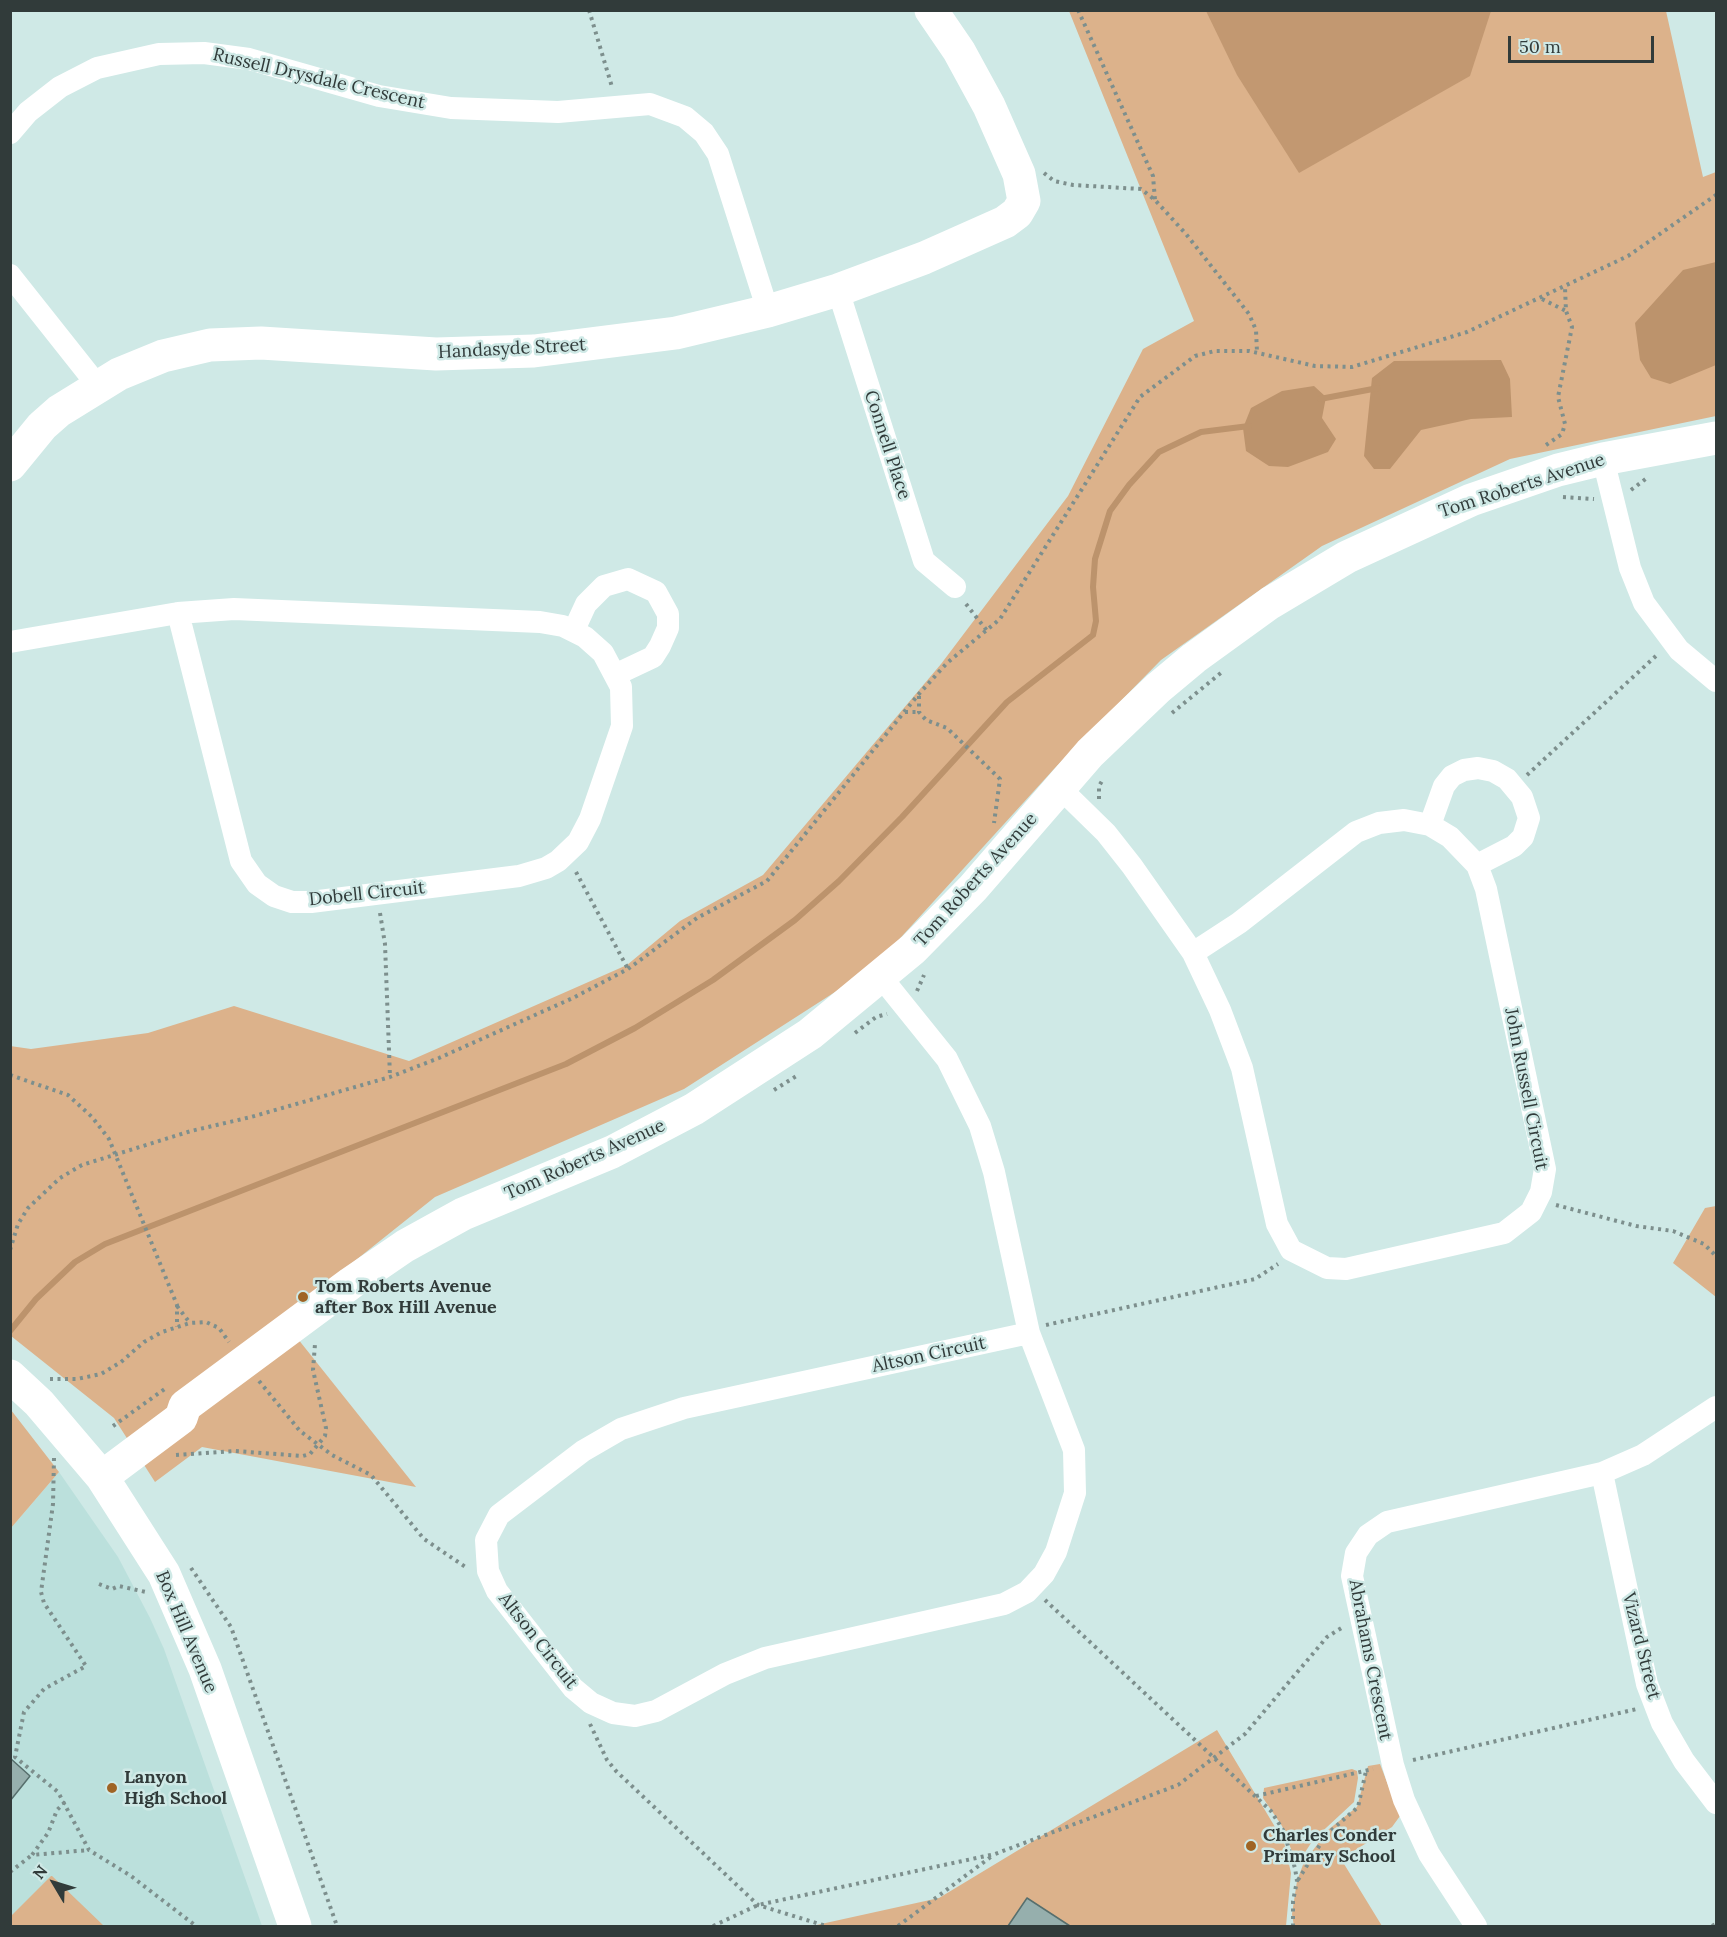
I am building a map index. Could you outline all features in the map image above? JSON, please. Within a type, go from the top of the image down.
[{"type":"street","name":"Handasyde Street","points":[[10,465],[42,426],[98,386],[118,374],[163,356],[210,345],[261,343],[436,354],[534,351],[676,333],[768,311],[838,290],[924,258],[1005,222],[1017,213],[1024,201],[1019,174],[989,106],[959,51],[931,10]]},
{"type":"street","name":"Russell Drysdale Crescent","points":[[10,133],[28,112],[60,87],[97,68],[159,54],[204,53],[249,59],[370,94],[451,108],[558,111],[650,104],[674,111],[704,133],[718,154],[768,311]]},
{"type":"street","points":[[10,275],[98,386]]},
{"type":"street","name":"Connell Place","points":[[838,290],[924,561],[956,586]]},
{"type":"street","name":"Tom Roberts Avenue","points":[[98,1471],[181,1418],[185,1406],[220,1381],[260,1360],[405,1246],[464,1214],[612,1152],[734,1085],[810,1034],[881,977],[973,888],[1090,753],[1158,688],[1202,652],[1280,597],[1347,557],[1428,517],[1558,470],[1716,438]]},
{"type":"street","points":[[1604,459],[1630,568],[1644,603],[1672,641],[1693,664],[1716,681]]},
{"type":"street","points":[[574,630],[586,604],[604,586],[628,579],[656,592],[668,614],[668,628],[660,646],[653,657],[616,674]]},
{"type":"street","name":"Dobell Circuit","points":[[10,642],[178,613],[234,609],[529,621],[563,626],[574,630],[603,653],[621,687],[622,726],[590,819],[578,842],[546,868],[519,876],[292,902],[274,896],[257,884],[241,861],[178,613]]},
{"type":"street","points":[[1430,825],[1444,786],[1452,776],[1464,770],[1478,768],[1493,771],[1507,779],[1522,796],[1529,818],[1524,837],[1514,846],[1477,865]]},
{"type":"street","points":[[1059,787],[1090,817],[1126,858],[1193,953],[1220,1010],[1242,1068],[1277,1224],[1291,1250]]},
{"type":"street","name":"John Russell Circuit","points":[[1193,953],[1239,923],[1356,832],[1379,823],[1404,820],[1430,825],[1450,837],[1477,865],[1486,889],[1545,1169],[1538,1199],[1523,1221],[1504,1233],[1346,1269],[1327,1268],[1291,1250]]},
{"type":"street","name":"Altson Circuit","points":[[881,977],[947,1059],[980,1126],[994,1173],[1029,1333],[1074,1450],[1077,1479],[1075,1493],[1056,1552],[1044,1574],[1031,1588],[1004,1604],[765,1658],[725,1674],[656,1711],[635,1716],[613,1713],[591,1703],[573,1688],[497,1591],[488,1571],[485,1550],[489,1531],[500,1515],[583,1450],[641,1421],[684,1408],[1029,1333]]},
{"type":"street","name":"Box Hill Avenue","points":[[10,1376],[39,1403],[98,1471],[132,1521],[179,1606],[205,1669],[295,1926]]},
{"type":"street","name":"Abrahams Crescent","points":[[1476,1926],[1429,1854],[1404,1800],[1393,1765],[1352,1576],[1356,1554],[1368,1535],[1387,1522],[1602,1473],[1643,1455],[1716,1407]]},
{"type":"street","name":"Vizard Street","points":[[1602,1473],[1647,1684],[1662,1724],[1684,1761],[1716,1803]]},
{"type":"path","points":[[589,10],[608,67],[614,106]]},
{"type":"path","points":[[1078,10],[1153,176],[1155,200]]},
{"type":"path","points":[[1040,166],[1054,181],[1073,185],[1141,189],[1155,200],[1186,234],[1248,314],[1256,330],[1257,352]]},
{"type":"path","points":[[10,1250],[18,1224],[28,1208],[60,1178],[82,1165],[117,1153],[390,1077],[573,998],[628,969],[697,918],[767,881],[918,695],[947,663],[988,632],[1000,619],[1140,397],[1195,356],[1215,351],[1257,352],[1315,366],[1352,367],[1467,332],[1565,288],[1628,255],[1716,195]]},
{"type":"path","points":[[1542,448],[1562,434],[1565,424],[1558,397],[1569,353],[1572,327],[1566,311],[1565,288]]},
{"type":"path","points":[[1541,299],[1566,311]]},
{"type":"path","points":[[956,586],[988,632]]},
{"type":"path","points":[[1514,787],[1672,641]]},
{"type":"path","points":[[918,695],[919,712],[926,720],[947,728],[1000,779],[994,826]]},
{"type":"path","points":[[905,712],[919,712]]},
{"type":"path","points":[[564,855],[571,863],[628,969]]},
{"type":"path","points":[[377,894],[386,944],[390,1077]]},
{"type":"path","points":[[10,1075],[68,1095],[92,1117],[117,1153],[165,1278],[177,1305],[190,1323]]},
{"type":"path","points":[[1538,1199],[1636,1226],[1680,1234],[1704,1244],[1716,1256]]},
{"type":"path","points":[[1029,1333],[1038,1326],[1255,1279],[1276,1266],[1291,1250]]},
{"type":"path","points":[[177,1305],[177,1327]]},
{"type":"path","points":[[50,1379],[77,1379],[101,1374],[122,1362],[144,1342],[190,1323],[206,1322],[219,1328],[232,1346]]},
{"type":"path","points":[[174,1455],[236,1451],[303,1456],[310,1454],[325,1436],[326,1428],[314,1370],[312,1350],[315,1344]]},
{"type":"path","points":[[260,1360],[300,1431],[371,1475],[424,1539],[468,1569]]},
{"type":"path","points":[[54,1458],[53,1504],[41,1592],[44,1603],[86,1666],[44,1689],[24,1712],[15,1757],[58,1792],[89,1850],[131,1876],[196,1926]]},
{"type":"path","points":[[188,1562],[231,1627],[337,1926]]},
{"type":"path","points":[[1031,1588],[1271,1811],[1283,1830],[1297,1881]]},
{"type":"path","points":[[713,1926],[758,1905],[995,1854],[1178,1785],[1245,1734],[1335,1629],[1361,1621]]},
{"type":"path","points":[[1256,1796],[1655,1705]]},
{"type":"path","points":[[586,1716],[607,1760],[616,1771],[758,1905],[826,1926]]},
{"type":"path","points":[[1293,1926],[1293,1901],[1297,1881],[1326,1835],[1358,1807],[1366,1770]]},
{"type":"path","points":[[10,1872],[32,1855],[48,1833],[57,1810],[65,1802]]},
{"type":"path","points":[[32,1855],[89,1850]]},
{"type":"path","points":[[898,1926],[995,1854]]},
{"type":"path","points":[[1712,1926],[1716,1924]]},
{"type":"shaded area","points":[[1069,11],[1666,11],[1703,177],[1716,172],[1716,416],[1510,459],[1322,546],[1161,660],[1054,769],[874,967],[684,1089],[435,1197],[282,1319],[416,1487],[202,1447],[155,1482],[114,1418],[11,1336],[10,1046],[31,1049],[148,1033],[234,1006],[409,1061],[627,965],[680,921],[763,875],[941,664],[1068,496],[1143,349],[1194,321]]},
{"type":"shaded area","points":[[1206,11],[1491,11],[1470,76],[1299,173],[1237,75]]},
{"type":"shaded area","points":[[1716,262],[1716,365],[1670,384],[1651,378],[1640,360],[1635,323],[1683,270]]},
{"type":"shaded area","points":[[1501,360],[1510,379],[1512,417],[1471,419],[1421,430],[1390,469],[1374,469],[1364,456],[1372,378],[1394,361]]},
{"type":"shaded area","points":[[1314,386],[1326,397],[1322,418],[1336,439],[1328,452],[1288,467],[1269,466],[1246,451],[1243,428],[1251,408],[1282,391]]},
{"type":"shaded area","points":[[1716,1206],[1716,1297],[1673,1263],[1705,1208]]},
{"type":"shaded area","points":[[11,1410],[59,1472],[11,1528]]},
{"type":"shaded area","name":"Lanyon High School","points":[[59,1472],[118,1557],[164,1649],[262,1926],[11,1926],[11,1528]]},
{"type":"shaded area","points":[[1217,1730],[1284,1842],[1291,1873],[1286,1926],[812,1926],[939,1898]]},
{"type":"shaded area","points":[[1380,1764],[1400,1816],[1392,1827],[1341,1859],[1382,1926],[1294,1926],[1292,1914],[1297,1881],[1304,1862],[1329,1829],[1357,1807],[1368,1766]]},
{"type":"shaded area","points":[[1352,1769],[1357,1771],[1358,1778],[1354,1802],[1313,1840],[1300,1860],[1295,1859],[1282,1826],[1263,1798],[1264,1788]]},
{"type":"shaded area","points":[[51,1876],[104,1926],[11,1926],[11,1916]]},
{"type":"building","points":[[10,1758],[30,1776],[10,1801]]},
{"type":"building","points":[[1027,1898],[1070,1926],[1008,1926]]},
{"type":"waterway","points":[[1320,399],[1378,388]]},
{"type":"waterway","points":[[10,1331],[36,1299],[75,1262],[105,1244],[566,1064],[635,1028],[713,980],[795,920],[839,881],[902,817],[1007,702],[1093,635],[1096,621],[1093,587],[1095,559],[1110,511],[1129,485],[1159,452],[1201,432],[1249,426]]},
{"type":"place","name":"Tom Roberts Avenue after Box Hill Avenue","points":[[303,1297]]},
{"type":"place","name":"Lanyon High School","points":[[112,1788]]},
{"type":"place","name":"Charles Conder Primary School","points":[[1251,1846]]}]
